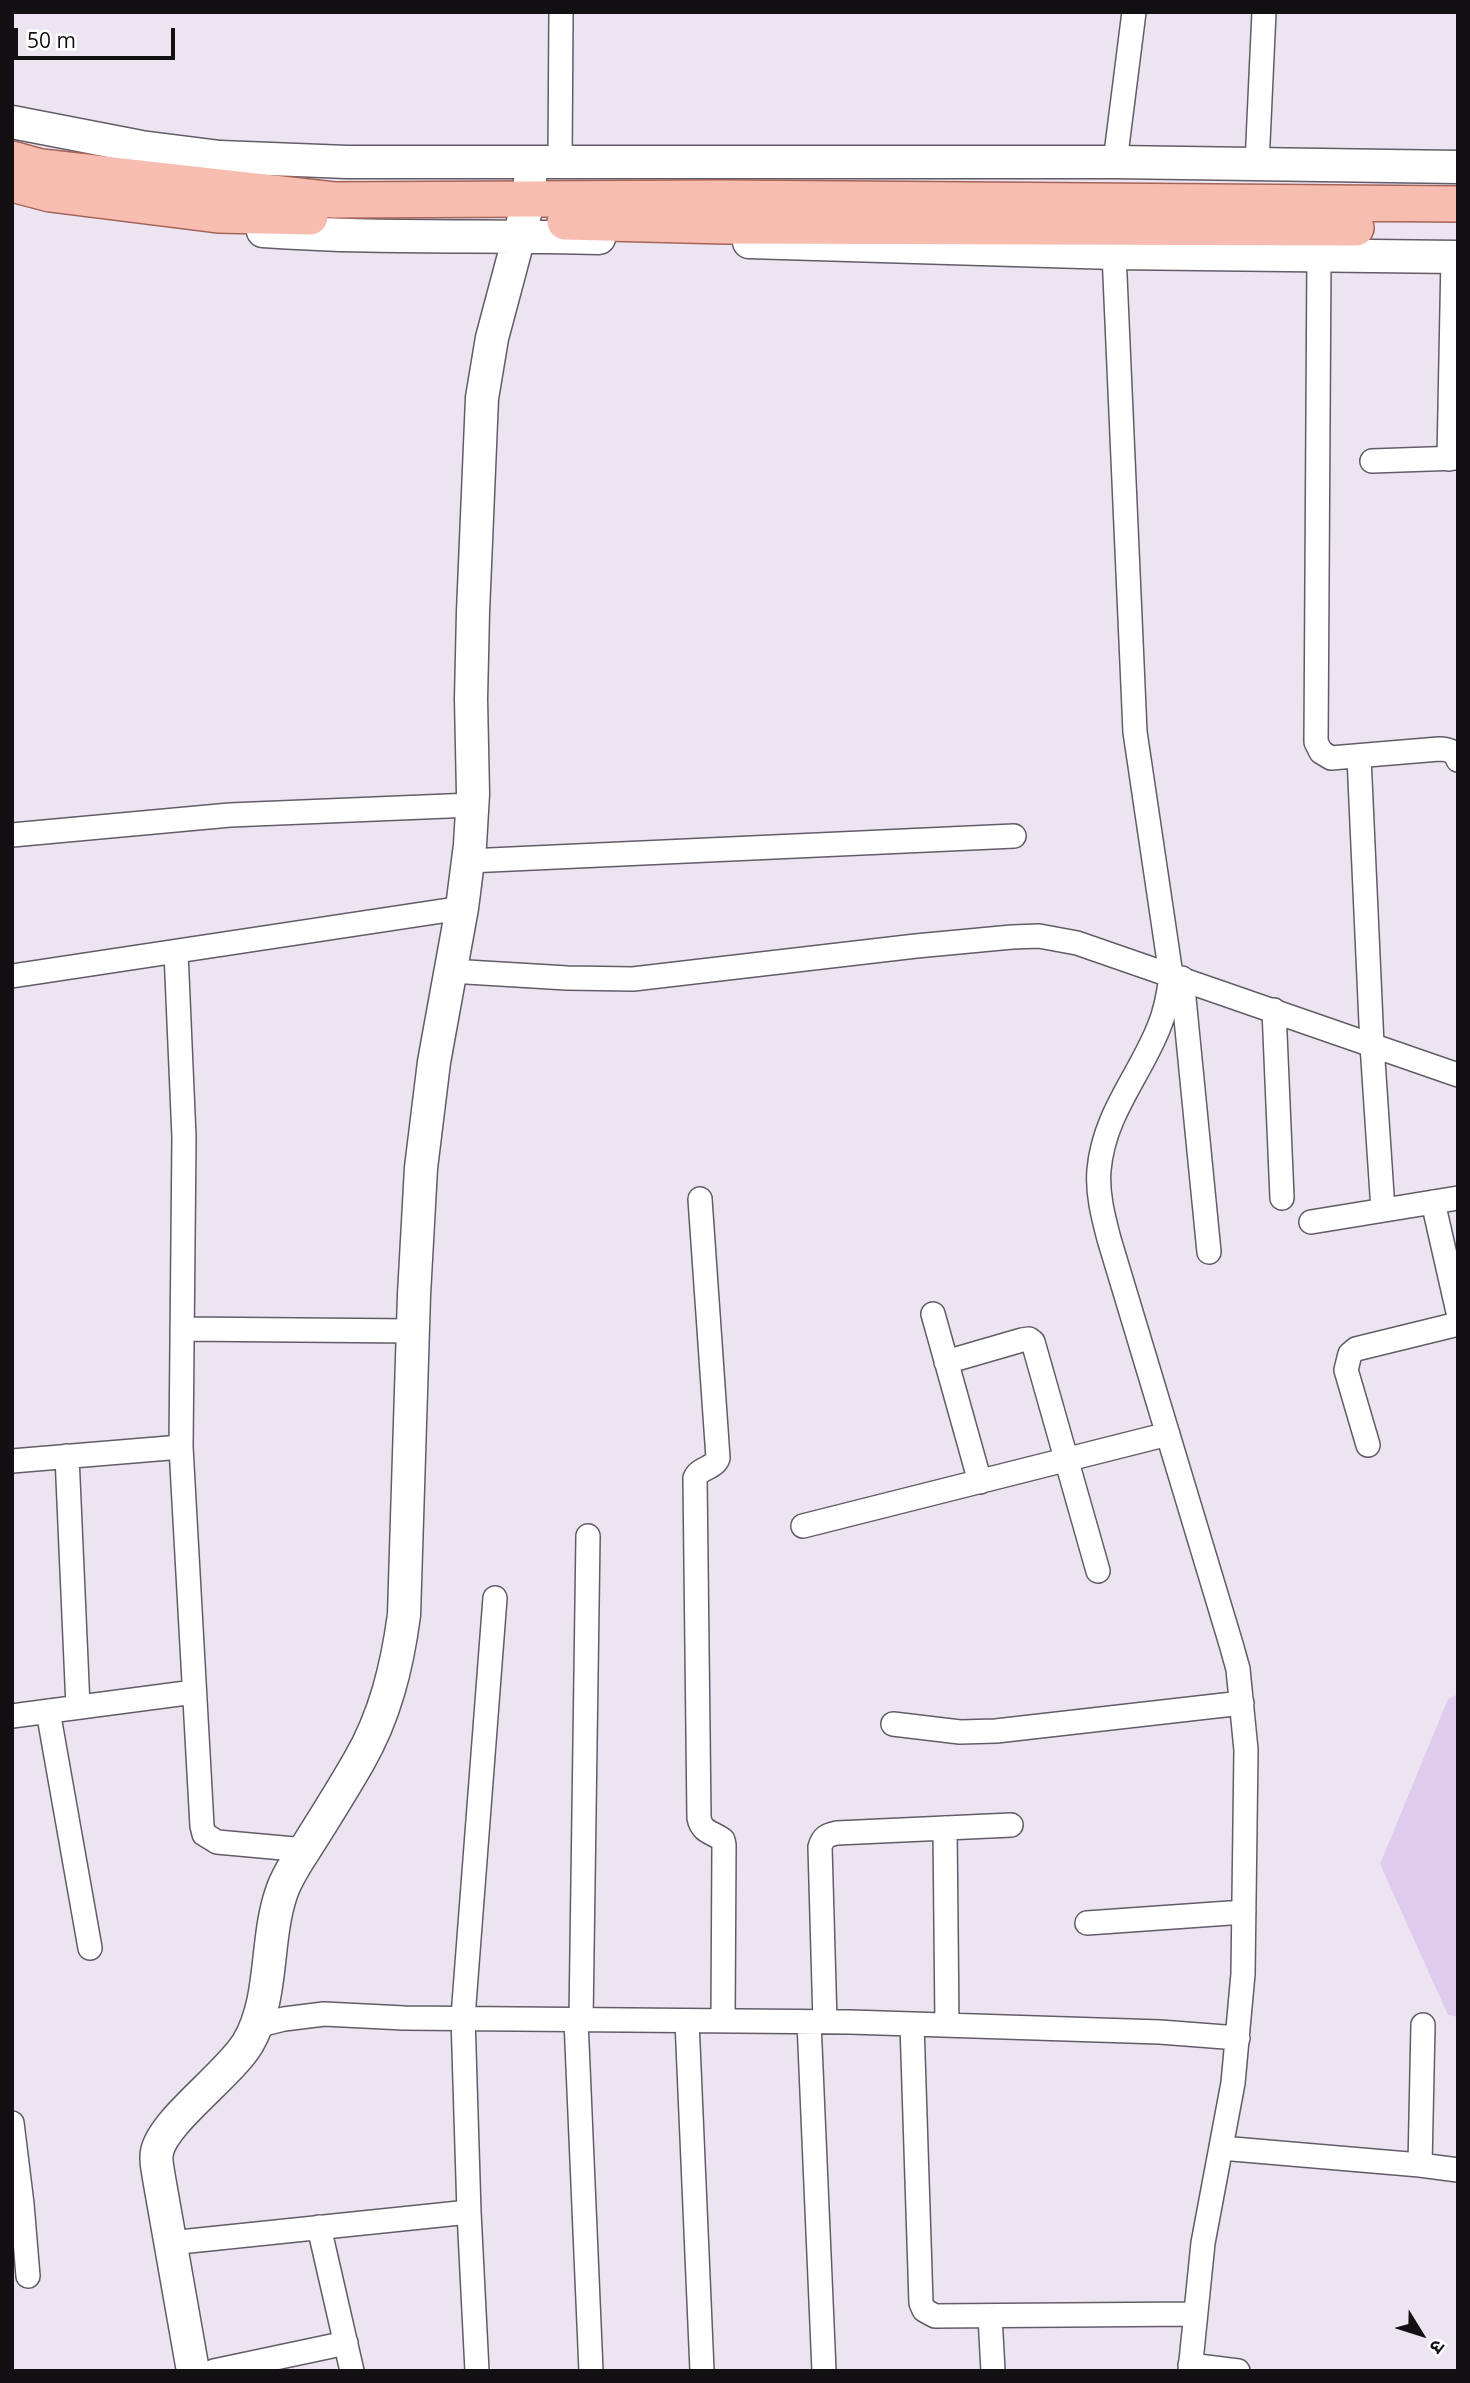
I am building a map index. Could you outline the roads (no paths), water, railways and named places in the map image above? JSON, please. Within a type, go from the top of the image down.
[{"type":"main road","points":[[12,122],[141,147],[220,157],[347,162],[1115,162],[1458,167]]},
{"type":"main road","points":[[12,159],[41,167],[524,219],[1114,253],[1319,255],[1456,247]]},
{"type":"main road","points":[[193,2371],[156,2161],[157,2150],[164,2135],[249,2043],[263,2006],[279,1901],[292,1870],[360,1760],[378,1723],[399,1652],[404,1615],[421,1168],[426,1116],[462,908],[472,805],[473,625],[482,398],[492,338],[524,219],[545,162]]},
{"type":"main road","points":[[12,184],[50,194],[218,215],[524,219],[1456,247]]},
{"type":"main road","points":[[12,201],[137,222],[328,236],[524,219],[1458,204]]},
{"type":"street","points":[[545,162],[561,12]]},
{"type":"street","points":[[1115,162],[1134,12]]},
{"type":"street","points":[[1256,164],[1264,12]]},
{"type":"street","points":[[1372,461],[1454,458],[1456,247]]},
{"type":"street","points":[[1114,253],[1135,732],[1177,976],[1209,1252]]},
{"type":"street","points":[[1319,255],[1316,742],[1321,752],[1331,758],[1439,748],[1448,749],[1458,760]]},
{"type":"street","points":[[1359,757],[1372,1045],[1383,1210]]},
{"type":"street","points":[[13,832],[230,815],[472,805]]},
{"type":"street","points":[[468,861],[1014,836]]},
{"type":"street","points":[[12,976],[462,908]]},
{"type":"street","points":[[450,971],[633,979],[916,946],[1039,936],[1077,943],[1177,976],[1458,1075]]},
{"type":"street","points":[[176,952],[184,1137],[181,1447],[204,1834],[218,1842],[305,1850]]},
{"type":"street","points":[[1177,976],[1160,1026],[1112,1115],[1099,1171],[1100,1202],[1238,1669],[1247,1803],[1243,1974],[1238,2038],[1203,2243],[1190,2368],[1238,2371]]},
{"type":"street","points":[[1273,1010],[1282,1198]]},
{"type":"street","points":[[1311,1222],[1458,1198]]},
{"type":"street","points":[[700,1199],[718,1458],[712,1466],[700,1470],[695,1478],[699,1818],[706,1831],[718,1836],[724,1845],[723,2021]]},
{"type":"street","points":[[1433,1202],[1458,1312]]},
{"type":"street","points":[[933,1314],[980,1482]]},
{"type":"street","points":[[1368,1445],[1346,1370],[1350,1354],[1356,1349],[1458,1324]]},
{"type":"street","points":[[182,1329],[413,1331]]},
{"type":"street","points":[[946,1362],[1022,1340],[1029,1339],[1033,1342],[1098,1571]]},
{"type":"street","points":[[803,1526],[1168,1434]]},
{"type":"street","points":[[12,1461],[181,1447]]},
{"type":"street","points":[[67,1456],[78,1707]]},
{"type":"street","points":[[588,1536],[579,2020],[591,2371]]},
{"type":"street","points":[[477,2371],[463,2017],[495,1598]]},
{"type":"street","points":[[12,1716],[194,1692]]},
{"type":"street","points":[[893,1724],[960,1732],[996,1731],[1242,1703]]},
{"type":"street","points":[[48,1711],[90,1948]]},
{"type":"street","points":[[824,2371],[817,2022],[822,1840],[827,1835],[837,1833],[1011,1825]]},
{"type":"street","points":[[945,1828],[947,2025]]},
{"type":"street","points":[[1087,1923],[1244,1912]]},
{"type":"street","points":[[256,2026],[324,2014],[404,2018],[912,2024],[1160,2032],[1238,2038]]},
{"type":"street","points":[[687,2021],[702,2371]]},
{"type":"street","points":[[912,2024],[921,2303],[924,2310],[934,2316],[1195,2314]]},
{"type":"street","points":[[1420,2165],[1423,2025]]},
{"type":"street","points":[[12,2123],[28,2276]]},
{"type":"street","points":[[1221,2148],[1458,2170]]},
{"type":"street","points":[[170,2243],[469,2212]]},
{"type":"street","points":[[319,2227],[352,2371]]},
{"type":"street","points":[[990,2316],[993,2371]]},
{"type":"street","points":[[214,2371],[346,2343]]}]
